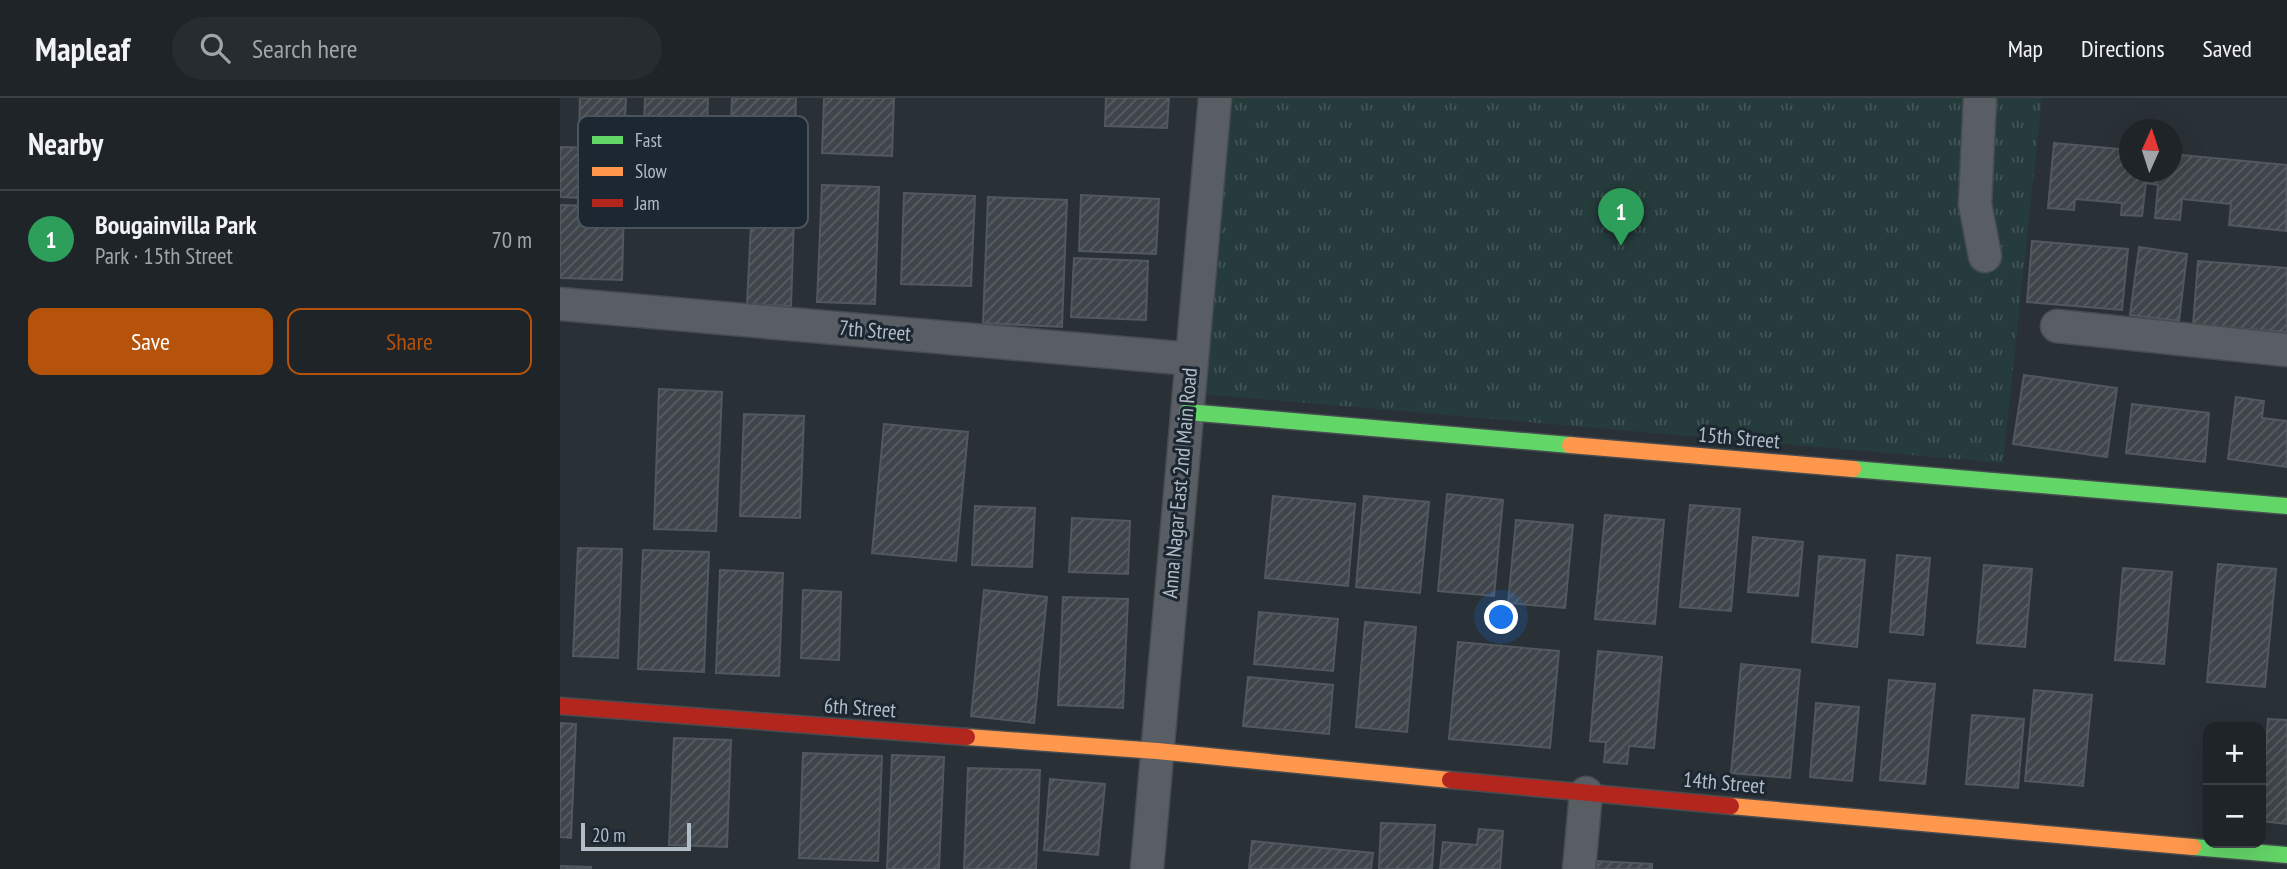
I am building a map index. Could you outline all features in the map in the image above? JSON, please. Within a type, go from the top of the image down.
[{"type":"street","name":"Anna Nagar East 2nd Main Road","points":[[1147,869],[1216,98]]},
{"type":"street","points":[[1980,98],[1975,204],[1985,256]]},
{"type":"street","name":"7th Street","points":[[560,304],[1191,359]]},
{"type":"street","points":[[2057,326],[2287,350]]},
{"type":"street","name":"15th Street","points":[[1187,412],[2287,506]]},
{"type":"street","name":"6th Street","points":[[560,706],[1157,751]]},
{"type":"street","name":"14th Street","points":[[1157,751],[1586,793],[2287,855]]},
{"type":"street","points":[[1579,869],[1586,793]]},
{"type":"green space","points":[[1230,98],[2042,98],[2003,463],[1203,394]]},
{"type":"building","points":[[580,98],[626,98],[625,116],[580,116]]},
{"type":"building","points":[[645,98],[708,98],[707,116],[644,116]]},
{"type":"building","points":[[732,98],[796,98],[795,116],[731,116]]},
{"type":"building","points":[[824,98],[894,98],[892,156],[822,153]]},
{"type":"building","points":[[1106,98],[1169,98],[1167,128],[1105,126]]},
{"type":"building","points":[[2054,143],[2119,149],[2119,182],[2182,182],[2182,155],[2287,165],[2286,231],[2229,225],[2231,204],[2182,199],[2180,220],[2155,218],[2158,185],[2146,183],[2142,216],[2121,215],[2122,203],[2075,199],[2074,210],[2048,208]]},
{"type":"building","points":[[560,147],[578,148],[578,198],[560,197]]},
{"type":"building","points":[[822,185],[879,187],[875,304],[817,302]]},
{"type":"building","points":[[904,193],[975,196],[971,286],[901,284]]},
{"type":"building","points":[[1081,195],[1159,199],[1156,254],[1079,251]]},
{"type":"building","points":[[988,197],[1067,200],[1062,327],[983,323]]},
{"type":"building","points":[[560,205],[578,206],[578,228],[623,228],[622,280],[560,278]]},
{"type":"building","points":[[751,228],[794,228],[791,306],[747,304]]},
{"type":"building","points":[[2032,241],[2128,249],[2122,310],[2027,302]]},
{"type":"building","points":[[2139,247],[2187,254],[2179,321],[2130,315]]},
{"type":"building","points":[[1074,258],[1148,261],[1146,320],[1071,317]]},
{"type":"building","points":[[2198,261],[2287,268],[2287,332],[2193,325]]},
{"type":"building","points":[[2024,375],[2117,388],[2107,457],[2013,444]]},
{"type":"building","points":[[659,389],[722,392],[716,531],[654,529]]},
{"type":"building","points":[[2236,397],[2264,401],[2262,418],[2287,421],[2287,467],[2228,459]]},
{"type":"building","points":[[2132,404],[2209,413],[2205,462],[2126,453]]},
{"type":"building","points":[[744,414],[804,416],[800,518],[740,516]]},
{"type":"building","points":[[884,424],[968,432],[956,561],[872,553]]},
{"type":"building","points":[[1447,494],[1503,500],[1494,596],[1438,591]]},
{"type":"building","points":[[1273,496],[1355,504],[1348,586],[1265,578]]},
{"type":"building","points":[[1364,496],[1429,502],[1420,593],[1356,587]]},
{"type":"building","points":[[1690,505],[1740,509],[1731,611],[1680,607]]},
{"type":"building","points":[[975,506],[1035,508],[1032,567],[972,565]]},
{"type":"building","points":[[1605,515],[1664,520],[1655,624],[1595,619]]},
{"type":"building","points":[[1072,518],[1130,521],[1128,574],[1069,572]]},
{"type":"building","points":[[1516,520],[1573,525],[1565,608],[1508,603]]},
{"type":"building","points":[[1753,537],[1803,542],[1798,596],[1748,592]]},
{"type":"building","points":[[578,548],[622,549],[618,658],[573,656]]},
{"type":"building","points":[[643,550],[709,552],[704,672],[638,669]]},
{"type":"building","points":[[1897,555],[1930,558],[1923,635],[1890,632]]},
{"type":"building","points":[[1819,556],[1865,560],[1857,647],[1812,642]]},
{"type":"building","points":[[2218,564],[2276,569],[2265,687],[2207,682]]},
{"type":"building","points":[[1984,565],[2032,569],[2025,647],[1977,643]]},
{"type":"building","points":[[2123,568],[2172,572],[2164,664],[2115,660]]},
{"type":"building","points":[[720,570],[783,573],[779,676],[716,673]]},
{"type":"building","points":[[803,590],[841,592],[839,660],[801,658]]},
{"type":"building","points":[[984,590],[1047,597],[1034,723],[971,716]]},
{"type":"building","points":[[1063,597],[1128,599],[1123,708],[1058,705]]},
{"type":"building","points":[[1259,612],[1338,619],[1333,671],[1254,664]]},
{"type":"building","points":[[1365,622],[1416,627],[1407,732],[1356,727]]},
{"type":"building","points":[[1458,642],[1559,651],[1550,748],[1449,739]]},
{"type":"building","points":[[1598,651],[1662,657],[1654,748],[1629,746],[1627,764],[1604,762],[1606,742],[1590,741]]},
{"type":"building","points":[[1741,664],[1800,670],[1790,778],[1731,773]]},
{"type":"building","points":[[1248,677],[1333,685],[1329,734],[1243,726]]},
{"type":"building","points":[[1889,680],[1935,684],[1925,784],[1880,780]]},
{"type":"building","points":[[2034,690],[2092,695],[2083,786],[2025,781]]},
{"type":"building","points":[[1816,703],[1859,707],[1852,781],[1810,777]]},
{"type":"building","points":[[1972,715],[2024,719],[2018,788],[1966,784]]},
{"type":"building","points":[[2268,719],[2287,720],[2287,824],[2266,822]]},
{"type":"building","points":[[560,723],[576,724],[571,838],[560,837]]},
{"type":"building","points":[[674,738],[731,740],[727,847],[669,845]]},
{"type":"building","points":[[803,753],[882,756],[878,861],[799,858]]},
{"type":"building","points":[[892,755],[944,757],[939,869],[887,869]]},
{"type":"building","points":[[968,768],[1040,770],[1036,869],[964,869]]},
{"type":"building","points":[[1050,779],[1105,784],[1098,855],[1044,850]]},
{"type":"building","points":[[1381,823],[1435,825],[1432,869],[1379,869]]},
{"type":"building","points":[[1479,829],[1503,831],[1500,869],[1440,869],[1443,842],[1477,845]]},
{"type":"building","points":[[1252,841],[1373,853],[1371,869],[1249,869]]},
{"type":"building","points":[[1597,861],[1652,864],[1652,869],[1597,869]]},
{"type":"building","points":[[560,866],[591,867],[591,869],[560,869]]},
{"type":"traffic: fast","points":[[1187,412],[1570,445]]},
{"type":"traffic: fast","points":[[1853,469],[2287,506]]},
{"type":"traffic: fast","points":[[2193,847],[2287,855]]},
{"type":"traffic: slow","points":[[1570,445],[1853,469]]},
{"type":"traffic: slow","points":[[967,737],[1157,751],[1450,780]]},
{"type":"traffic: slow","points":[[1731,806],[2193,847]]},
{"type":"traffic: jam","points":[[560,706],[967,737]]},
{"type":"traffic: jam","points":[[1450,780],[1731,806]]},
{"type":"place","name":"Bougainvilla Park","points":[[1621,246]]}]
